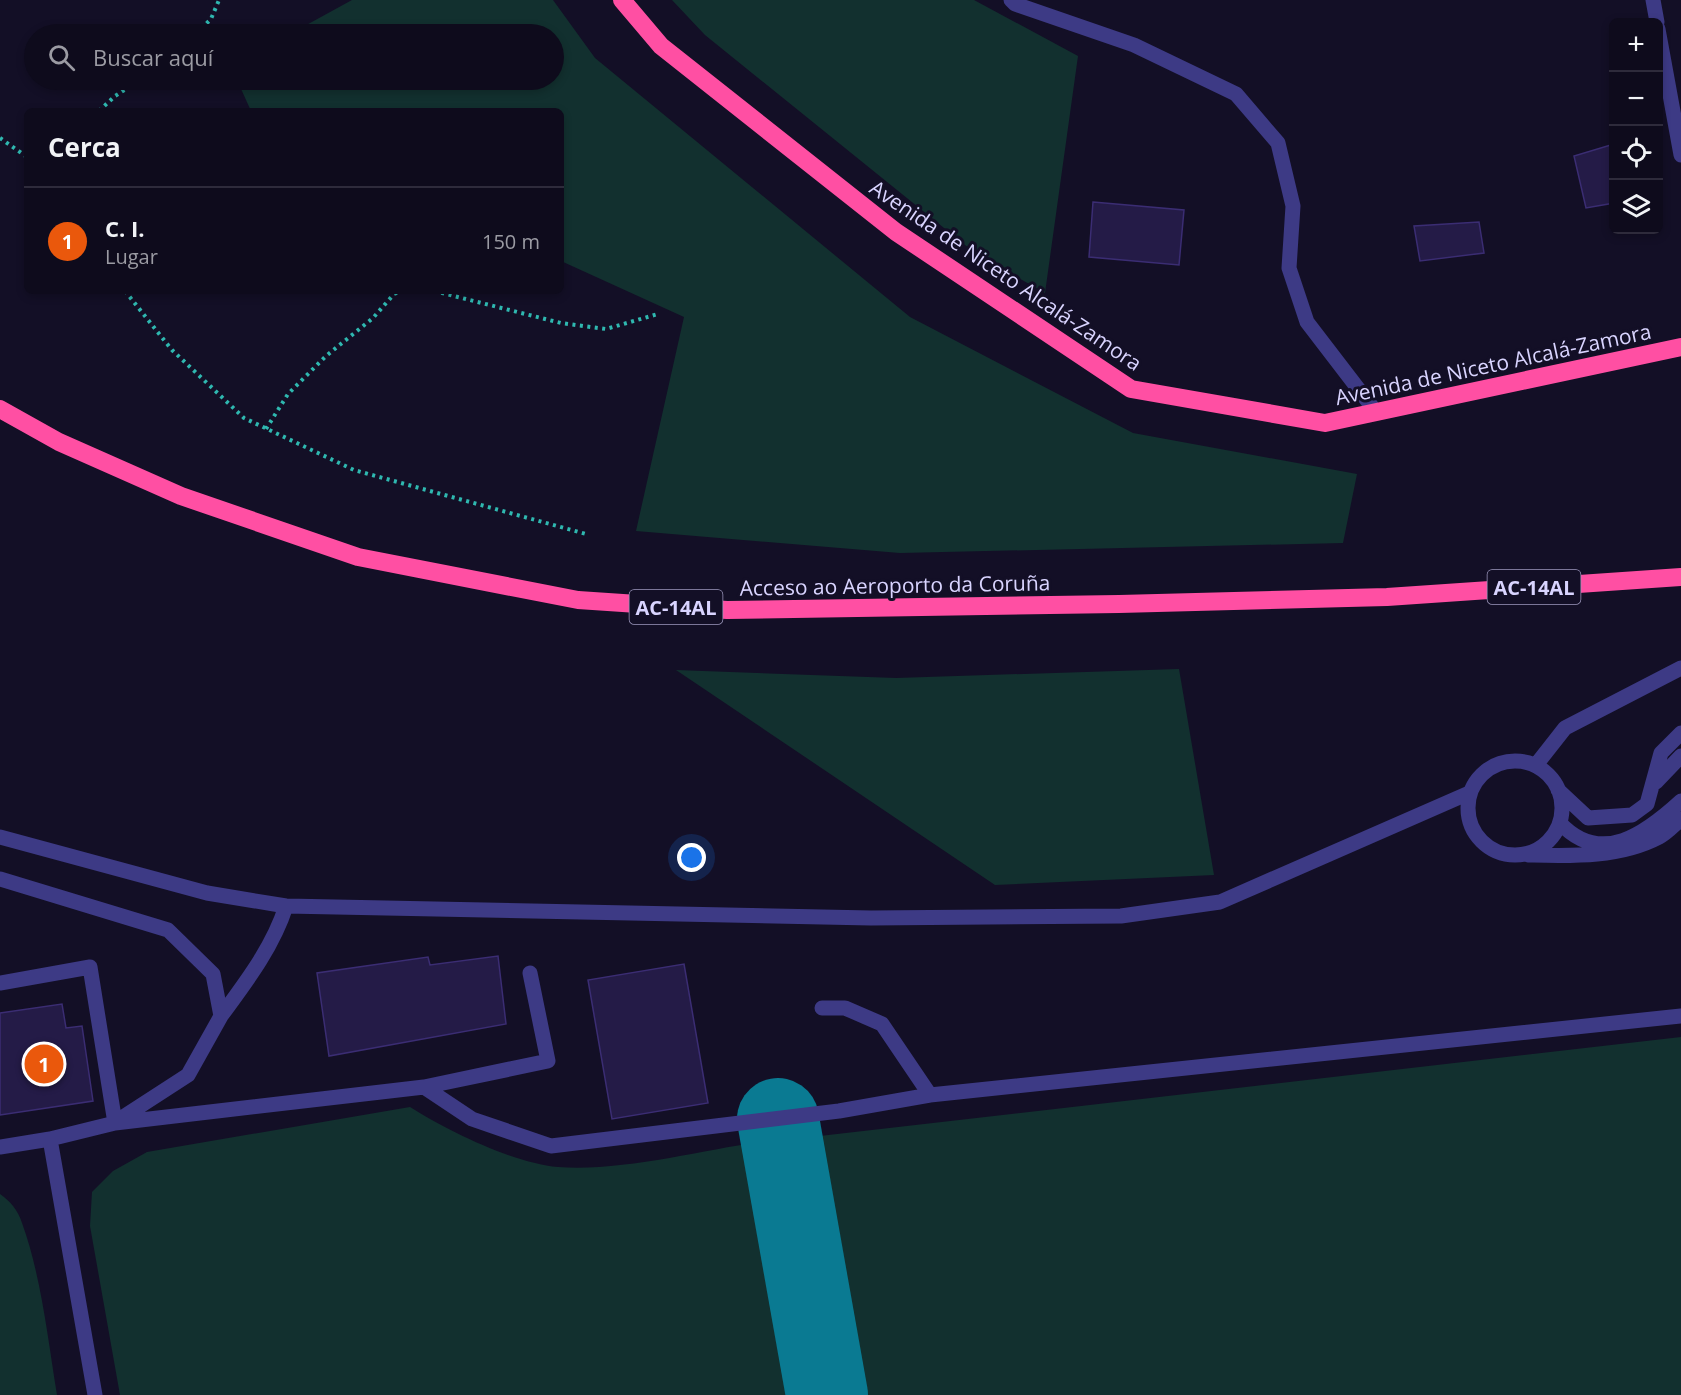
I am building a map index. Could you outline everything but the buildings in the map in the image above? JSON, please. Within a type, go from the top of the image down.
[{"type":"highway","name":"Avenida de Niceto Alcalá-Zamora","points":[[622,0],[661,46],[896,232],[1131,389],[1325,423],[1681,347]]},
{"type":"highway","name":"Acceso ao Aeroporto da Coruña","points":[[0,409],[59,442],[182,496],[358,557],[578,600],[727,610],[1119,604],[1387,597],[1681,577]]},
{"type":"street","points":[[1011,0],[1015,4],[1134,45],[1236,94],[1278,143],[1293,206],[1289,268],[1307,322],[1376,412]]},
{"type":"street","points":[[1653,0],[1656,18]]},
{"type":"street","points":[[1663,52],[1681,155]]},
{"type":"street","points":[[1536,765],[1565,729],[1681,668]]},
{"type":"street","points":[[1558,790],[1588,818],[1632,815],[1647,804],[1661,753],[1681,733]]},
{"type":"street","points":[[1654,785],[1681,756]]},
{"type":"street","points":[[1522,855],[1545,844],[1560,823],[1562,801],[1553,780],[1536,765],[1520,760],[1504,762],[1489,768],[1477,778],[1469,793],[1467,809],[1470,825],[1478,838],[1491,849],[1506,855],[1583,856],[1613,852],[1659,837],[1681,819]]},
{"type":"street","points":[[0,837],[207,893],[286,906],[823,918],[1121,916],[1220,903],[1469,793]]},
{"type":"street","points":[[1560,823],[1569,833],[1585,842],[1611,843],[1631,839],[1654,825],[1681,801]]},
{"type":"street","points":[[0,879],[168,930],[213,974],[221,1016]]},
{"type":"street","points":[[115,1123],[188,1075],[221,1016],[254,971],[281,923],[286,906]]},
{"type":"street","points":[[0,983],[90,967],[115,1123]]},
{"type":"street","points":[[0,1147],[50,1139],[115,1123],[424,1087],[548,1060],[530,973]]},
{"type":"street","points":[[822,1008],[845,1008],[882,1024],[930,1095]]},
{"type":"street","points":[[424,1087],[471,1119],[550,1146],[839,1111],[930,1095],[1681,1016]]},
{"type":"street","points":[[50,1139],[95,1395]]},
{"type":"path","points":[[205,24],[219,0]]},
{"type":"path","points":[[102,108],[124,90]]},
{"type":"path","points":[[0,138],[24,154]]},
{"type":"path","points":[[127,294],[172,350],[244,418],[354,471],[586,534]]},
{"type":"path","points":[[266,429],[288,394],[326,356],[373,318],[394,294]]},
{"type":"path","points":[[446,294],[561,322],[606,329],[658,314]]},
{"type":"green space","points":[[352,0],[553,0],[595,58],[910,317],[1133,433],[1357,474],[1343,543],[900,553],[636,531],[684,317],[564,262],[564,108],[250,108],[242,90],[564,90],[564,24],[308,24]]},
{"type":"green space","points":[[672,0],[974,0],[1078,56],[1045,293],[975,253],[705,35]]},
{"type":"green space","points":[[1179,669],[1214,875],[995,885],[676,670],[896,678]]},
{"type":"green space","points":[[1681,1037],[1681,1395],[852,1395],[811,1137]]},
{"type":"green space","points":[[410,1107],[443,1126],[501,1153],[558,1167],[581,1168],[632,1164],[759,1142],[806,1395],[120,1395],[90,1226],[92,1192],[113,1171],[147,1152]]},
{"type":"green space","points":[[0,1194],[18,1214],[29,1243],[43,1308],[57,1395],[0,1395]]},
{"type":"taxiway","points":[[778,1119],[827,1395]]},
{"type":"place","name":"C. I.","points":[[44,1064]]}]
